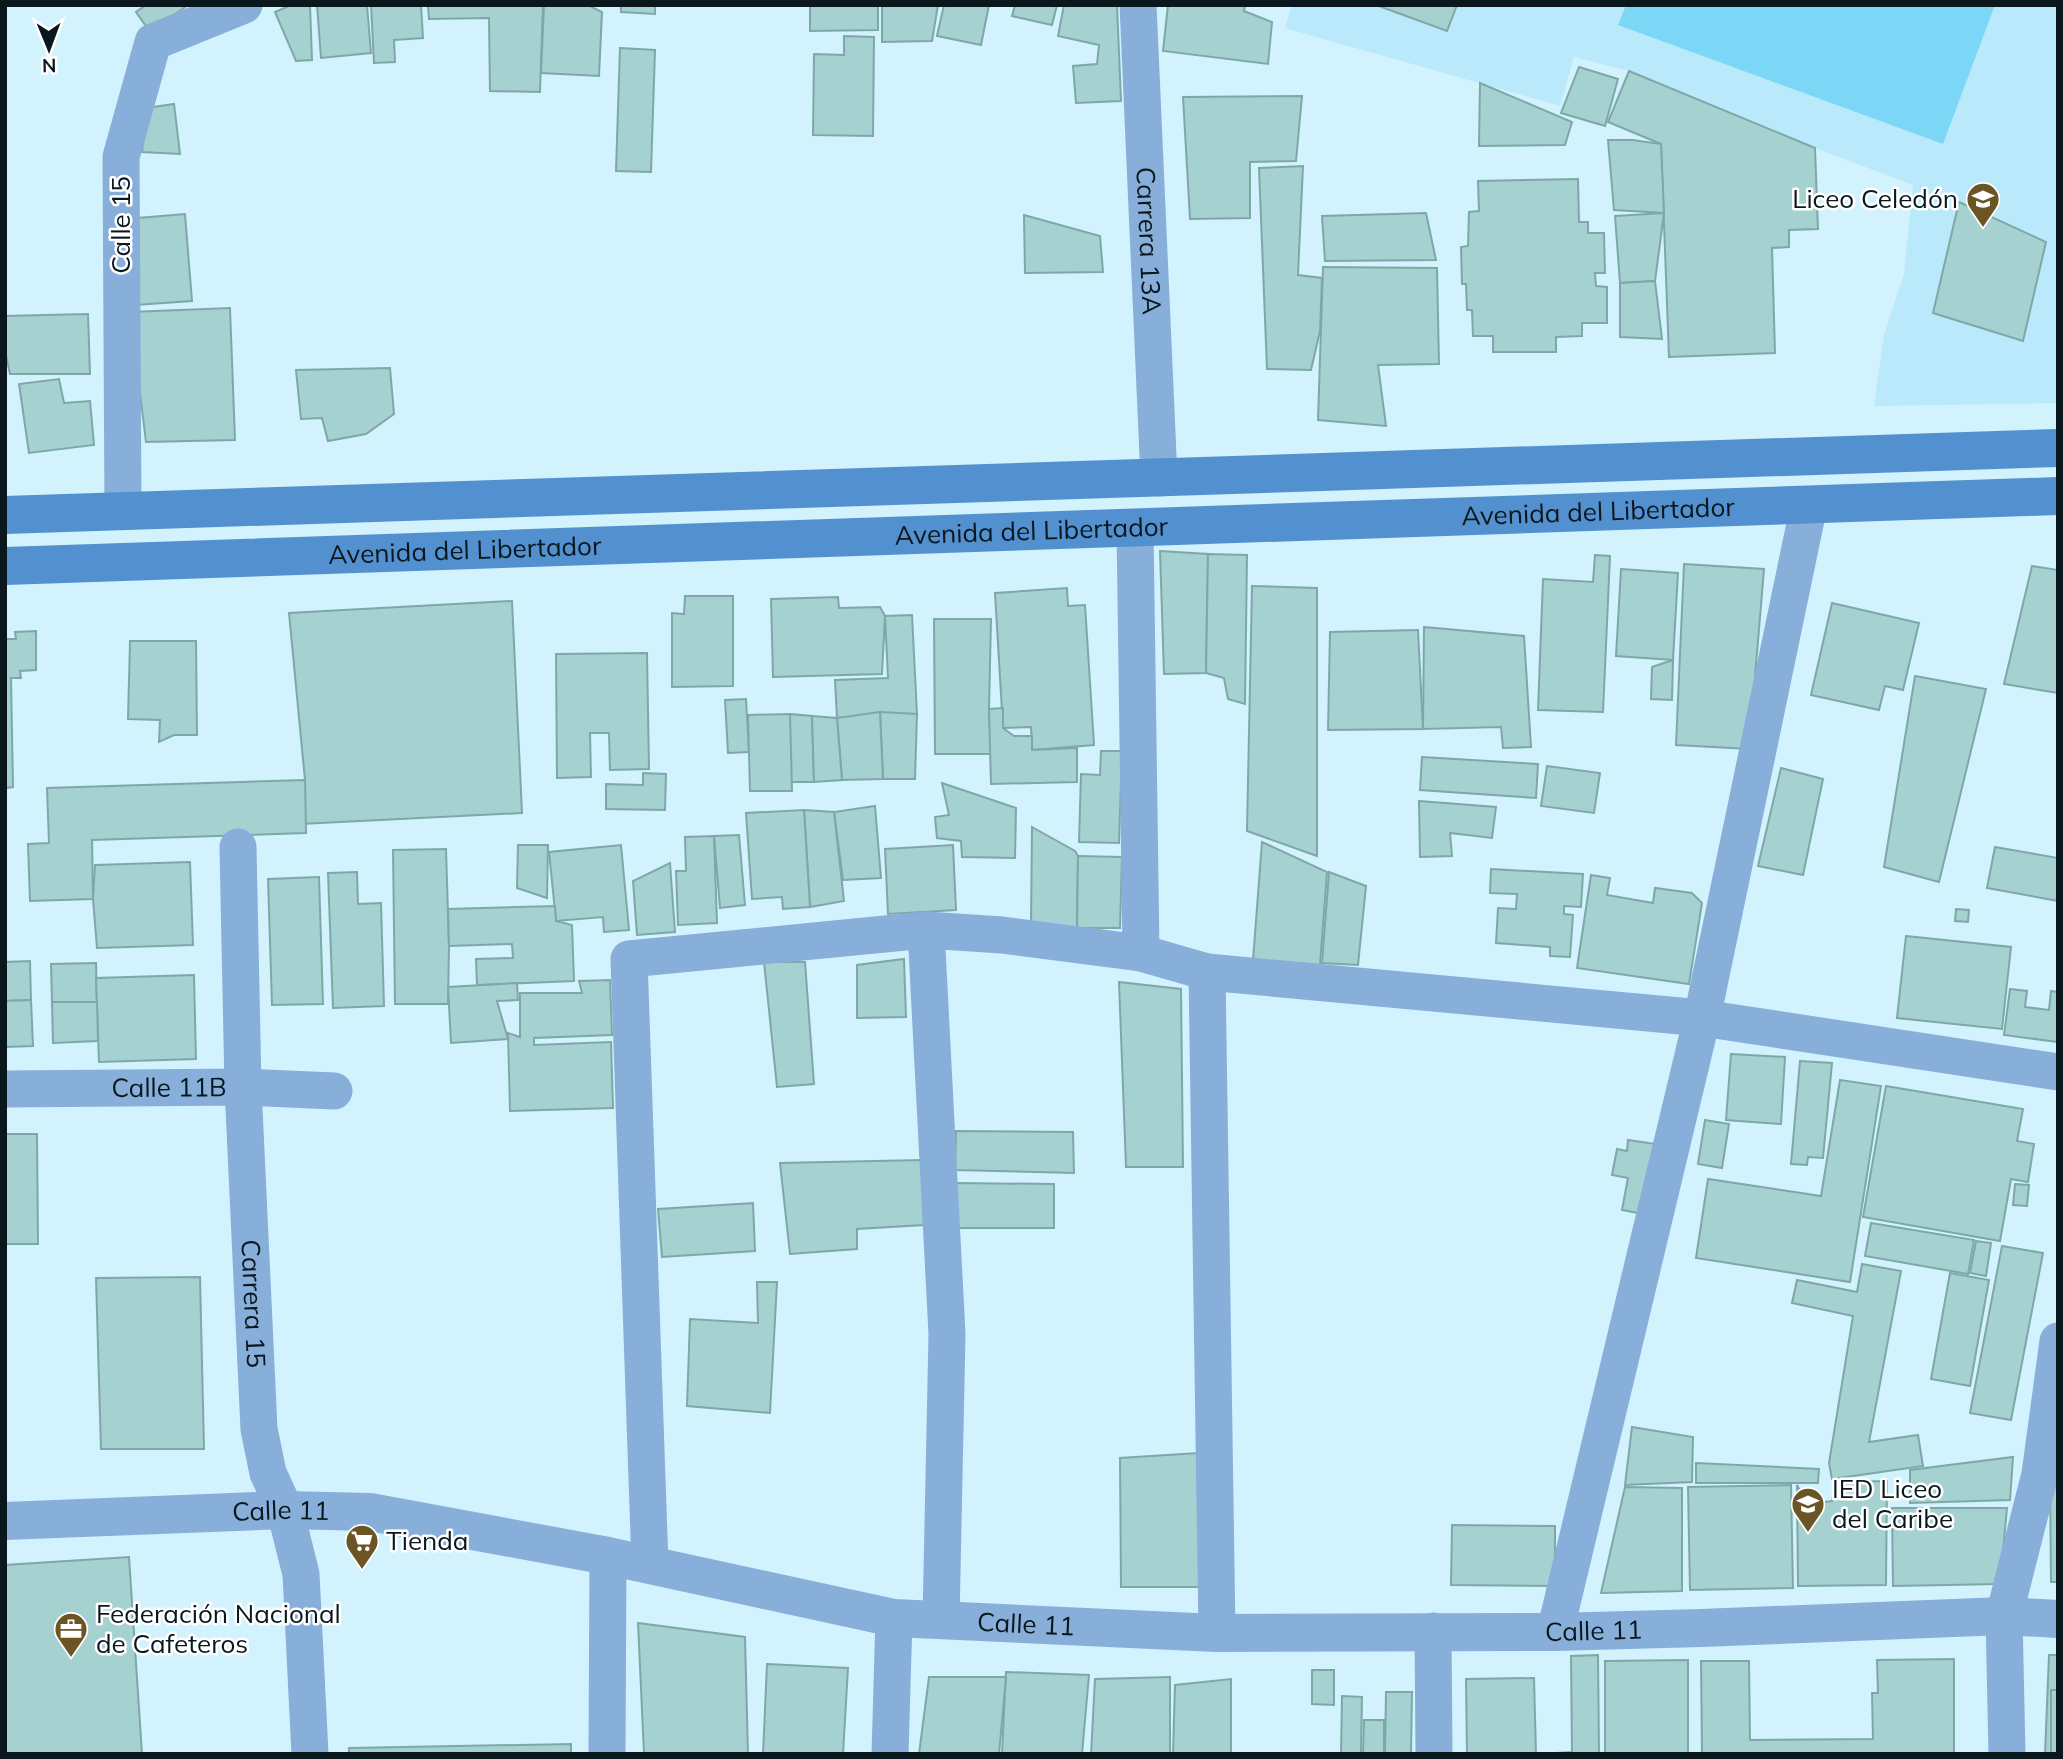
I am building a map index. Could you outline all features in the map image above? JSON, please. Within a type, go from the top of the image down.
[{"type":"main road","name":"Avenida del Libertador","points":[[5,515],[2058,448]]},
{"type":"main road","name":"Avenida del Libertador","points":[[5,566],[2058,496]]},
{"type":"street","name":"Calle 15","points":[[123,510],[121,157],[153,42],[244,5]]},
{"type":"street","name":"Carrera 13A","points":[[1138,5],[1159,478]]},
{"type":"street","points":[[1555,1632],[1702,1018],[1809,505]]},
{"type":"street","points":[[1135,528],[1141,953]]},
{"type":"street","name":"Carrera 15","points":[[238,847],[243,1087],[259,1429],[268,1473],[285,1510],[301,1574],[310,1754]]},
{"type":"street","points":[[650,1565],[629,959],[926,930],[1002,935],[1141,953],[1207,972],[1702,1018],[2058,1072]]},
{"type":"street","points":[[926,930],[947,1334],[940,1620]]},
{"type":"street","points":[[1207,972],[1217,1633]]},
{"type":"street","name":"Calle 11B","points":[[5,1089],[243,1087],[334,1091]]},
{"type":"street","points":[[2007,1754],[2004,1616],[2049,1470],[2058,1341]]},
{"type":"street","name":"Calle 11","points":[[5,1521],[285,1510],[370,1512],[608,1556],[894,1618],[1217,1633],[1555,1632],[2004,1616],[2058,1619]]},
{"type":"street","points":[[607,1754],[608,1556]]},
{"type":"street","points":[[890,1754],[894,1618]]},
{"type":"street","points":[[1433,1631],[1434,1754]]},
{"type":"shaded area","name":"Liceo Celedón","points":[[1292,5],[2058,5],[2058,403],[1874,406],[1884,335],[1904,274],[1913,185],[1815,148],[1629,71],[1574,57],[1560,106],[1285,28]]},
{"type":"shaded area","points":[[1626,5],[1995,5],[1943,144],[1618,25]]},
{"type":"building","points":[[146,5],[188,5],[150,32],[136,12]]},
{"type":"building","points":[[291,5],[310,5],[312,60],[296,61],[275,12]]},
{"type":"building","points":[[317,5],[367,5],[371,53],[321,58]]},
{"type":"building","points":[[371,5],[421,5],[423,38],[394,40],[395,62],[374,63]]},
{"type":"building","points":[[428,5],[543,5],[540,92],[490,91],[489,18],[429,19]]},
{"type":"building","points":[[544,5],[588,5],[602,12],[599,76],[541,73]]},
{"type":"building","points":[[621,5],[655,5],[655,14],[621,12]]},
{"type":"building","points":[[878,5],[878,30],[810,31],[810,6]]},
{"type":"building","points":[[882,5],[938,5],[932,41],[882,42]]},
{"type":"building","points":[[944,5],[989,5],[981,45],[937,36]]},
{"type":"building","points":[[1015,5],[1057,5],[1052,25],[1012,16]]},
{"type":"building","points":[[1064,5],[1117,5],[1121,101],[1076,103],[1073,66],[1097,64],[1099,45],[1058,36]]},
{"type":"building","points":[[1168,5],[1245,5],[1244,11],[1272,22],[1268,64],[1163,51]]},
{"type":"building","points":[[1376,5],[1457,5],[1447,31]]},
{"type":"building","points":[[844,36],[874,37],[873,136],[813,135],[814,54],[844,55]]},
{"type":"building","points":[[620,48],[655,50],[651,172],[616,171]]},
{"type":"building","points":[[1579,67],[1618,79],[1605,126],[1561,113]]},
{"type":"building","points":[[1629,71],[1815,148],[1818,229],[1789,230],[1789,247],[1772,248],[1775,353],[1669,357],[1661,144],[1608,122]]},
{"type":"building","points":[[1480,83],[1572,122],[1565,145],[1479,146]]},
{"type":"building","points":[[1302,96],[1296,161],[1250,162],[1250,218],[1190,219],[1183,97]]},
{"type":"building","points":[[174,104],[180,154],[142,152],[147,108]]},
{"type":"building","points":[[1608,140],[1661,144],[1664,213],[1614,210]]},
{"type":"building","points":[[1303,166],[1298,275],[1322,278],[1320,331],[1311,370],[1267,369],[1259,168]]},
{"type":"building","points":[[1578,179],[1579,222],[1588,222],[1588,233],[1604,233],[1605,273],[1595,273],[1596,286],[1607,287],[1607,323],[1582,323],[1582,336],[1556,337],[1556,352],[1493,352],[1493,336],[1473,336],[1472,310],[1467,310],[1466,284],[1462,284],[1461,247],[1468,246],[1469,212],[1479,211],[1478,181]]},
{"type":"building","points":[[1959,202],[2046,242],[2023,341],[1933,313]]},
{"type":"building","points":[[1426,213],[1436,260],[1325,261],[1322,216]]},
{"type":"building","points":[[1664,213],[1655,281],[1620,283],[1615,216]]},
{"type":"building","points":[[185,214],[192,301],[136,305],[138,218]]},
{"type":"building","points":[[1024,215],[1100,236],[1103,272],[1025,273]]},
{"type":"building","points":[[1323,267],[1437,268],[1439,364],[1378,365],[1386,426],[1318,420]]},
{"type":"building","points":[[1655,281],[1662,339],[1620,337],[1620,283]]},
{"type":"building","points":[[230,308],[235,440],[146,442],[130,312]]},
{"type":"building","points":[[88,314],[90,374],[10,374],[5,351],[5,316]]},
{"type":"building","points":[[390,368],[394,414],[366,434],[328,441],[322,418],[301,419],[296,370]]},
{"type":"building","points":[[59,379],[64,403],[90,401],[94,445],[29,453],[19,384]]},
{"type":"building","points":[[1160,551],[1208,554],[1206,673],[1164,674]]},
{"type":"building","points":[[1208,554],[1247,555],[1245,704],[1228,699],[1224,678],[1206,673]]},
{"type":"building","points":[[1595,555],[1610,556],[1603,712],[1538,710],[1543,579],[1593,582]]},
{"type":"building","points":[[1684,564],[1764,569],[1749,749],[1676,745]]},
{"type":"building","points":[[2032,566],[2058,570],[2058,693],[2004,684]]},
{"type":"building","points":[[1621,569],[1678,573],[1673,660],[1616,656]]},
{"type":"building","points":[[1252,586],[1317,588],[1317,856],[1247,831]]},
{"type":"building","points":[[1067,588],[1068,606],[1085,605],[1094,745],[1032,750],[1031,727],[1003,728],[995,593]]},
{"type":"building","points":[[685,596],[733,596],[733,686],[672,687],[672,613],[684,614]]},
{"type":"building","points":[[838,597],[839,608],[880,607],[885,616],[882,674],[773,677],[771,599]]},
{"type":"building","points":[[512,601],[522,813],[301,824],[305,780],[289,613]]},
{"type":"building","points":[[1832,603],[1919,623],[1903,690],[1885,686],[1879,710],[1811,695]]},
{"type":"building","points":[[912,615],[917,714],[837,718],[835,680],[888,678],[885,616]]},
{"type":"building","points":[[934,619],[991,619],[991,754],[935,754]]},
{"type":"building","points":[[1424,627],[1524,636],[1531,747],[1503,748],[1501,727],[1423,729]]},
{"type":"building","points":[[1418,630],[1423,729],[1328,730],[1330,632]]},
{"type":"building","points":[[36,631],[36,670],[20,671],[21,678],[11,678],[13,787],[5,788],[5,639],[16,639],[15,632]]},
{"type":"building","points":[[130,641],[196,641],[197,735],[174,735],[159,742],[160,720],[128,719]]},
{"type":"building","points":[[647,653],[649,769],[610,770],[609,733],[590,733],[591,777],[557,778],[556,654]]},
{"type":"building","points":[[1673,660],[1672,700],[1651,699],[1652,667]]},
{"type":"building","points":[[1915,676],[1986,689],[1939,882],[1884,867]]},
{"type":"building","points":[[746,699],[749,752],[728,753],[725,700]]},
{"type":"building","points":[[1003,708],[1003,728],[1014,736],[1032,736],[1032,750],[1077,748],[1077,782],[991,784],[989,709]]},
{"type":"building","points":[[880,712],[917,714],[915,779],[883,779]]},
{"type":"building","points":[[880,712],[883,779],[842,780],[837,718]]},
{"type":"building","points":[[790,714],[812,716],[814,782],[790,782]]},
{"type":"building","points":[[790,714],[792,791],[750,791],[748,715]]},
{"type":"building","points":[[812,716],[837,718],[842,780],[814,782]]},
{"type":"building","points":[[1101,751],[1122,751],[1119,843],[1079,842],[1081,774],[1100,775]]},
{"type":"building","points":[[1422,757],[1538,764],[1536,798],[1420,790]]},
{"type":"building","points":[[1547,766],[1600,773],[1594,813],[1541,806]]},
{"type":"building","points":[[1781,768],[1823,779],[1803,875],[1758,866]]},
{"type":"building","points":[[643,773],[666,774],[665,810],[606,809],[606,784],[643,785]]},
{"type":"building","points":[[305,780],[306,833],[92,840],[93,899],[30,901],[28,844],[49,843],[47,788]]},
{"type":"building","points":[[942,783],[1016,808],[1015,858],[962,857],[961,841],[937,838],[935,817],[949,815]]},
{"type":"building","points":[[1419,801],[1496,807],[1492,838],[1450,833],[1452,856],[1420,857]]},
{"type":"building","points":[[875,806],[881,878],[843,880],[834,812]]},
{"type":"building","points":[[804,810],[834,812],[844,901],[810,907]]},
{"type":"building","points":[[804,810],[810,907],[783,909],[782,897],[752,899],[746,813]]},
{"type":"building","points":[[1032,827],[1075,851],[1078,856],[1077,928],[1031,927]]},
{"type":"building","points":[[739,835],[745,905],[720,908],[714,836]]},
{"type":"building","points":[[714,836],[717,923],[678,925],[676,871],[686,871],[685,837]]},
{"type":"building","points":[[1262,842],[1327,872],[1320,965],[1253,960]]},
{"type":"building","points":[[518,845],[548,845],[547,898],[517,888]]},
{"type":"building","points":[[621,845],[629,930],[604,932],[603,917],[556,921],[549,852]]},
{"type":"building","points":[[953,845],[956,910],[888,914],[885,849]]},
{"type":"building","points":[[1995,847],[2058,858],[2058,901],[1987,888]]},
{"type":"building","points":[[446,849],[448,1004],[395,1004],[393,850]]},
{"type":"building","points":[[1078,856],[1122,857],[1120,928],[1077,928]]},
{"type":"building","points":[[190,862],[193,945],[97,948],[93,899],[95,865]]},
{"type":"building","points":[[670,863],[675,932],[637,935],[633,881]]},
{"type":"building","points":[[1491,869],[1583,874],[1581,907],[1564,906],[1564,914],[1573,915],[1570,957],[1550,956],[1550,947],[1496,943],[1498,908],[1516,909],[1517,894],[1490,893]]},
{"type":"building","points":[[357,872],[358,904],[381,903],[384,1006],[333,1008],[328,873]]},
{"type":"building","points":[[1329,872],[1366,886],[1358,965],[1322,963]]},
{"type":"building","points":[[1591,875],[1610,878],[1607,895],[1653,903],[1655,888],[1692,893],[1702,903],[1689,984],[1577,968]]},
{"type":"building","points":[[319,877],[323,1004],[272,1005],[268,879]]},
{"type":"building","points":[[555,906],[556,921],[572,925],[574,981],[477,985],[476,959],[513,958],[512,944],[449,946],[448,909]]},
{"type":"building","points":[[1956,909],[1969,910],[1968,922],[1955,921]]},
{"type":"building","points":[[1906,936],[2011,947],[2002,1029],[1897,1018]]},
{"type":"building","points":[[904,959],[906,1017],[857,1018],[857,965]]},
{"type":"building","points":[[30,961],[31,1000],[5,1001],[5,962]]},
{"type":"building","points":[[764,962],[805,962],[814,1084],[777,1087]]},
{"type":"building","points":[[96,963],[97,1002],[52,1002],[51,964]]},
{"type":"building","points":[[194,975],[196,1059],[99,1062],[96,978]]},
{"type":"building","points":[[610,980],[612,1035],[534,1038],[534,1045],[611,1042],[613,1108],[510,1111],[508,1033],[520,1037],[520,993],[582,993],[579,981]]},
{"type":"building","points":[[1119,982],[1181,989],[1183,1167],[1126,1167]]},
{"type":"building","points":[[517,983],[518,1000],[497,1001],[508,1039],[451,1043],[448,987]]},
{"type":"building","points":[[2010,989],[2027,991],[2025,1007],[2049,1010],[2051,991],[2058,992],[2058,1042],[2004,1035]]},
{"type":"building","points":[[31,1000],[33,1046],[5,1047],[5,1001]]},
{"type":"building","points":[[52,1002],[97,1002],[98,1041],[53,1043]]},
{"type":"building","points":[[1731,1054],[1785,1057],[1781,1124],[1726,1120]]},
{"type":"building","points":[[1800,1061],[1832,1063],[1823,1158],[1808,1157],[1807,1165],[1791,1164]]},
{"type":"building","points":[[1840,1080],[1881,1086],[1850,1282],[1696,1258],[1708,1179],[1821,1196]]},
{"type":"building","points":[[1886,1086],[2023,1109],[2017,1141],[2034,1144],[2028,1182],[2011,1179],[2000,1241],[1863,1217]]},
{"type":"building","points":[[1705,1120],[1729,1124],[1722,1168],[1698,1164]]},
{"type":"building","points":[[956,1131],[1073,1132],[1074,1173],[955,1170]]},
{"type":"building","points":[[5,1134],[37,1134],[38,1244],[5,1244]]},
{"type":"building","points":[[1628,1140],[1656,1144],[1648,1215],[1622,1210],[1628,1178],[1612,1175],[1617,1149],[1627,1151]]},
{"type":"building","points":[[922,1160],[924,1225],[857,1229],[857,1249],[790,1254],[780,1163]]},
{"type":"building","points":[[955,1183],[1054,1184],[1054,1228],[958,1228]]},
{"type":"building","points":[[2015,1184],[2029,1185],[2027,1206],[2013,1205]]},
{"type":"building","points":[[753,1203],[755,1251],[662,1257],[658,1209]]},
{"type":"building","points":[[1871,1223],[1974,1240],[1968,1274],[1865,1256]]},
{"type":"building","points":[[1976,1241],[1991,1243],[1986,1276],[1970,1273]]},
{"type":"building","points":[[2002,1246],[2043,1253],[2011,1420],[1970,1413]]},
{"type":"building","points":[[1862,1264],[1901,1271],[1869,1442],[1918,1435],[1923,1466],[1832,1479],[1829,1463],[1853,1316],[1792,1303],[1797,1280],[1857,1292]]},
{"type":"building","points":[[1950,1273],[1989,1280],[1970,1386],[1931,1379]]},
{"type":"building","points":[[200,1277],[204,1449],[101,1449],[96,1278]]},
{"type":"building","points":[[757,1282],[777,1282],[770,1413],[687,1406],[690,1319],[758,1323]]},
{"type":"building","points":[[1632,1427],[1693,1437],[1692,1482],[1625,1485]]},
{"type":"building","points":[[1198,1453],[1200,1587],[1121,1587],[1120,1458]]},
{"type":"building","points":[[2013,1457],[2010,1500],[1910,1503],[1910,1470]]},
{"type":"building","points":[[1696,1463],[1819,1469],[1818,1483],[1696,1483]]},
{"type":"building","points":[[2050,1478],[2058,1478],[2058,1582],[2051,1582]]},
{"type":"building","points":[[1887,1481],[1886,1585],[1798,1586],[1797,1485],[1807,1504],[1832,1501],[1836,1482]]},
{"type":"building","points":[[1791,1485],[1793,1588],[1690,1590],[1688,1487]]},
{"type":"building","points":[[1625,1487],[1682,1488],[1682,1591],[1601,1593]]},
{"type":"building","points":[[1892,1508],[2007,1508],[2000,1584],[1893,1586]]},
{"type":"building","points":[[1452,1525],[1555,1526],[1555,1586],[1451,1585]]},
{"type":"building","name":"Federación Nacional de Cafeteros","points":[[129,1557],[142,1754],[5,1754],[5,1565]]},
{"type":"building","points":[[638,1623],[745,1637],[748,1754],[644,1754]]},
{"type":"building","points":[[1598,1655],[1599,1754],[1540,1754],[1572,1752],[1571,1656]]},
{"type":"building","points":[[2049,1655],[2058,1655],[2058,1754],[2045,1754]]},
{"type":"building","points":[[1954,1659],[1954,1754],[1702,1754],[1701,1661],[1749,1661],[1750,1740],[1873,1739],[1872,1693],[1878,1693],[1877,1660]]},
{"type":"building","points":[[1688,1660],[1688,1754],[1605,1754],[1605,1661]]},
{"type":"building","points":[[767,1664],[848,1668],[843,1754],[763,1754]]},
{"type":"building","points":[[1312,1670],[1334,1670],[1334,1705],[1312,1704]]},
{"type":"building","points":[[1006,1672],[1089,1675],[1082,1754],[1002,1754]]},
{"type":"building","points":[[929,1677],[1006,1677],[999,1754],[919,1754]]},
{"type":"building","points":[[1170,1677],[1170,1754],[1091,1754],[1095,1679]]},
{"type":"building","points":[[1534,1678],[1536,1754],[1467,1754],[1466,1679]]},
{"type":"building","points":[[1231,1679],[1231,1754],[1173,1754],[1175,1685]]},
{"type":"building","points":[[2051,1690],[2058,1690],[2058,1754],[2051,1754]]},
{"type":"building","points":[[1386,1692],[1412,1692],[1411,1754],[1385,1754]]},
{"type":"building","points":[[1342,1696],[1362,1697],[1361,1754],[1341,1754]]},
{"type":"building","points":[[1364,1720],[1384,1720],[1384,1754],[1363,1754]]},
{"type":"building","points":[[571,1744],[571,1754],[349,1754],[349,1748]]},
{"type":"place","name":"Liceo Celedón","points":[[1983,229]]},
{"type":"place","name":"IED Liceo del Caribe","points":[[1808,1534]]},
{"type":"place","name":"Tienda","points":[[362,1571]]},
{"type":"place","name":"Federación Nacional de Cafeteros","points":[[71,1659]]}]
